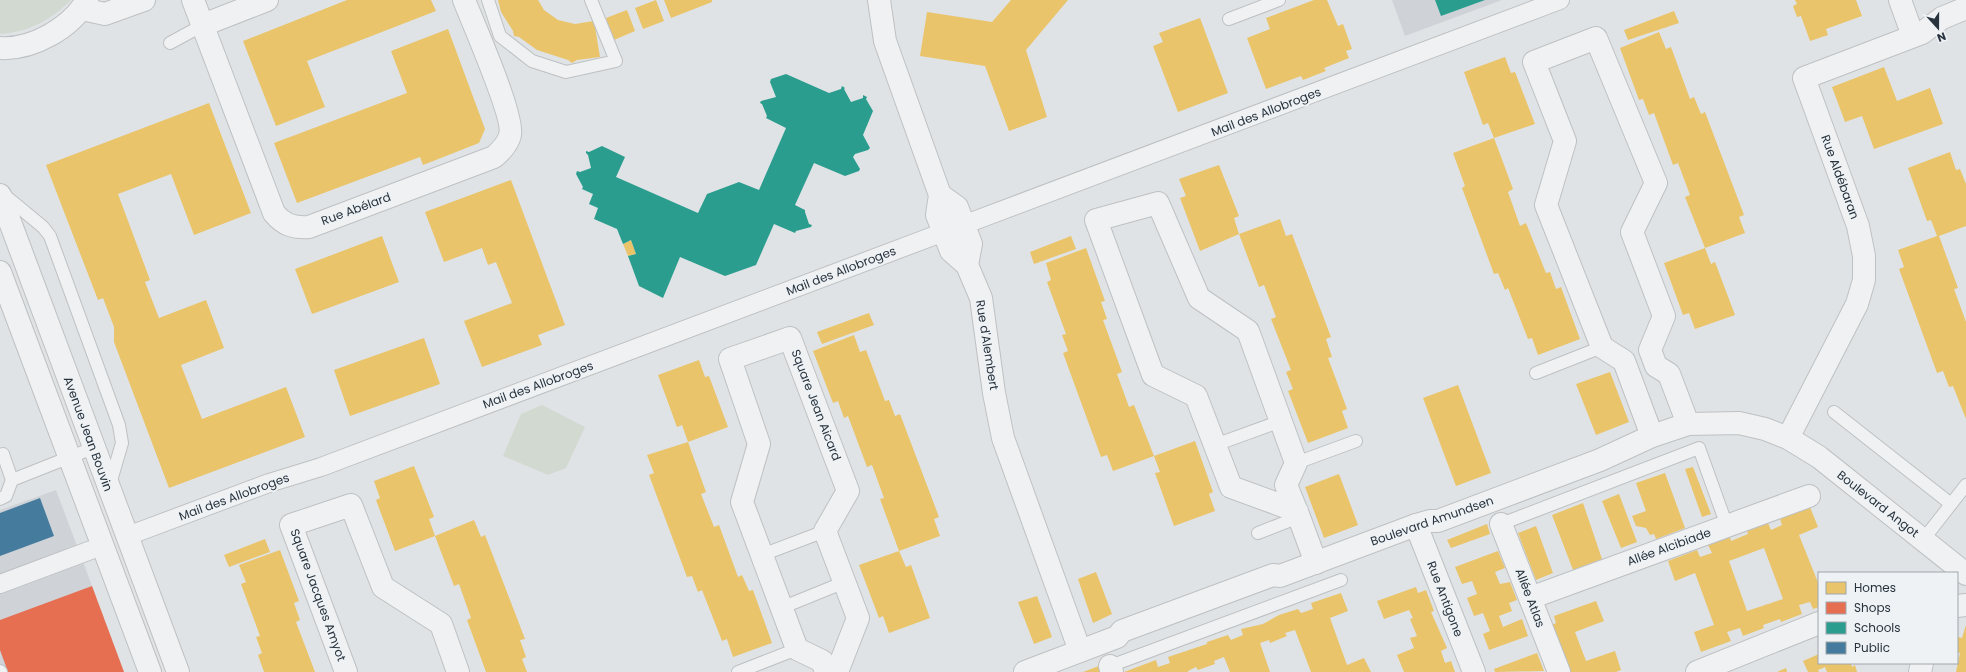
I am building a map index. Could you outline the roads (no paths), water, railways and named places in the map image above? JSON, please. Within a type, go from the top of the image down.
[{"type":"street","points":[[1,50],[32,43],[59,29],[84,4],[105,14],[144,0]]},
{"type":"street","name":"Rue Abélard","points":[[193,0],[274,213],[282,222],[299,228],[309,226],[494,157],[504,147],[510,135],[509,114],[464,0]]},
{"type":"street","points":[[203,25],[267,0]]},
{"type":"street","name":"Rue d'Alembert","points":[[880,0],[885,41],[940,195],[936,215],[951,251],[967,265],[981,298],[994,393],[1002,438],[1080,651]]},
{"type":"street","name":"Mail des Allobroges","points":[[971,222],[1560,0]]},
{"type":"street","points":[[1900,0],[1914,36]]},
{"type":"street","name":"Rue Aldébaran","points":[[1788,438],[1857,304],[1864,280],[1864,256],[1858,226],[1804,78],[1922,33],[1942,18],[1966,8]]},
{"type":"street","points":[[1652,436],[1624,361],[1602,347],[1589,306],[1570,256],[1546,206],[1565,141],[1534,62],[1596,38],[1656,183],[1629,233],[1648,283],[1664,316],[1650,350],[1656,366],[1672,373],[1688,424]]},
{"type":"street","name":"Avenue Jean Bouvin","points":[[0,193],[108,489],[178,672]]},
{"type":"street","points":[[1298,514],[1231,487],[1215,445],[1200,394],[1153,375],[1096,220],[1158,203],[1199,298],[1248,331],[1260,371],[1281,421],[1296,463],[1286,485],[1298,514],[1316,563]]},
{"type":"street","name":"Mail des Allobroges","points":[[138,532],[270,483],[321,467],[936,235]]},
{"type":"street","name":"Avenue Jean Bouvin","points":[[0,272],[150,672]]},
{"type":"street","name":"Square Jean Aicard","points":[[797,649],[742,502],[758,444],[730,359],[790,338],[848,491],[825,532]]},
{"type":"street","name":"Boulevard Amundsen","points":[[1025,672],[1117,637],[1122,631],[1273,575],[1280,576],[1416,525],[1430,521],[1438,521],[1600,460],[1652,436],[1688,424],[1711,422],[1739,423],[1765,429],[1788,438]]},
{"type":"street","name":"Boulevard Angot","points":[[1788,438],[1819,457],[1966,574]]},
{"type":"street","name":"Allée Alcibiade","points":[[1530,598],[1809,496]]},
{"type":"street","name":"Square Jacques Amyot","points":[[346,672],[291,525],[351,505],[383,587],[441,624],[458,672]]},
{"type":"street","name":"Allée Atlas","points":[[1501,524],[1559,672]]},
{"type":"street","name":"Rue Antigone","points":[[1416,525],[1474,672]]},
{"type":"street","points":[[825,532],[858,618],[837,672]]},
{"type":"street","points":[[0,584],[91,550]]},
{"type":"street","points":[[1697,672],[1818,623]]},
{"type":"street","points":[[797,649],[822,661],[826,672]]},
{"type":"lane","points":[[488,0],[500,36],[532,60],[566,72],[616,61],[591,0]]},
{"type":"lane","points":[[1229,19],[1279,0]]},
{"type":"lane","points":[[170,43],[203,25]]},
{"type":"lane","points":[[0,193],[42,227],[50,236],[119,425],[122,443],[108,489]]},
{"type":"lane","points":[[1536,373],[1602,347]]},
{"type":"lane","points":[[1834,412],[1951,504]]},
{"type":"lane","points":[[1215,445],[1281,421]]},
{"type":"lane","points":[[1296,463],[1356,441]]},
{"type":"lane","points":[[0,485],[93,448]]},
{"type":"lane","points":[[1501,524],[1698,448],[1727,526]]},
{"type":"lane","points":[[0,499],[6,496],[12,480],[3,462]]},
{"type":"lane","points":[[1923,540],[1966,485]]},
{"type":"lane","points":[[1258,533],[1298,514]]},
{"type":"lane","points":[[762,555],[825,532]]},
{"type":"lane","points":[[1111,669],[1341,580]]},
{"type":"lane","points":[[781,608],[845,582]]},
{"type":"lane","points":[[738,672],[797,649]]}]
